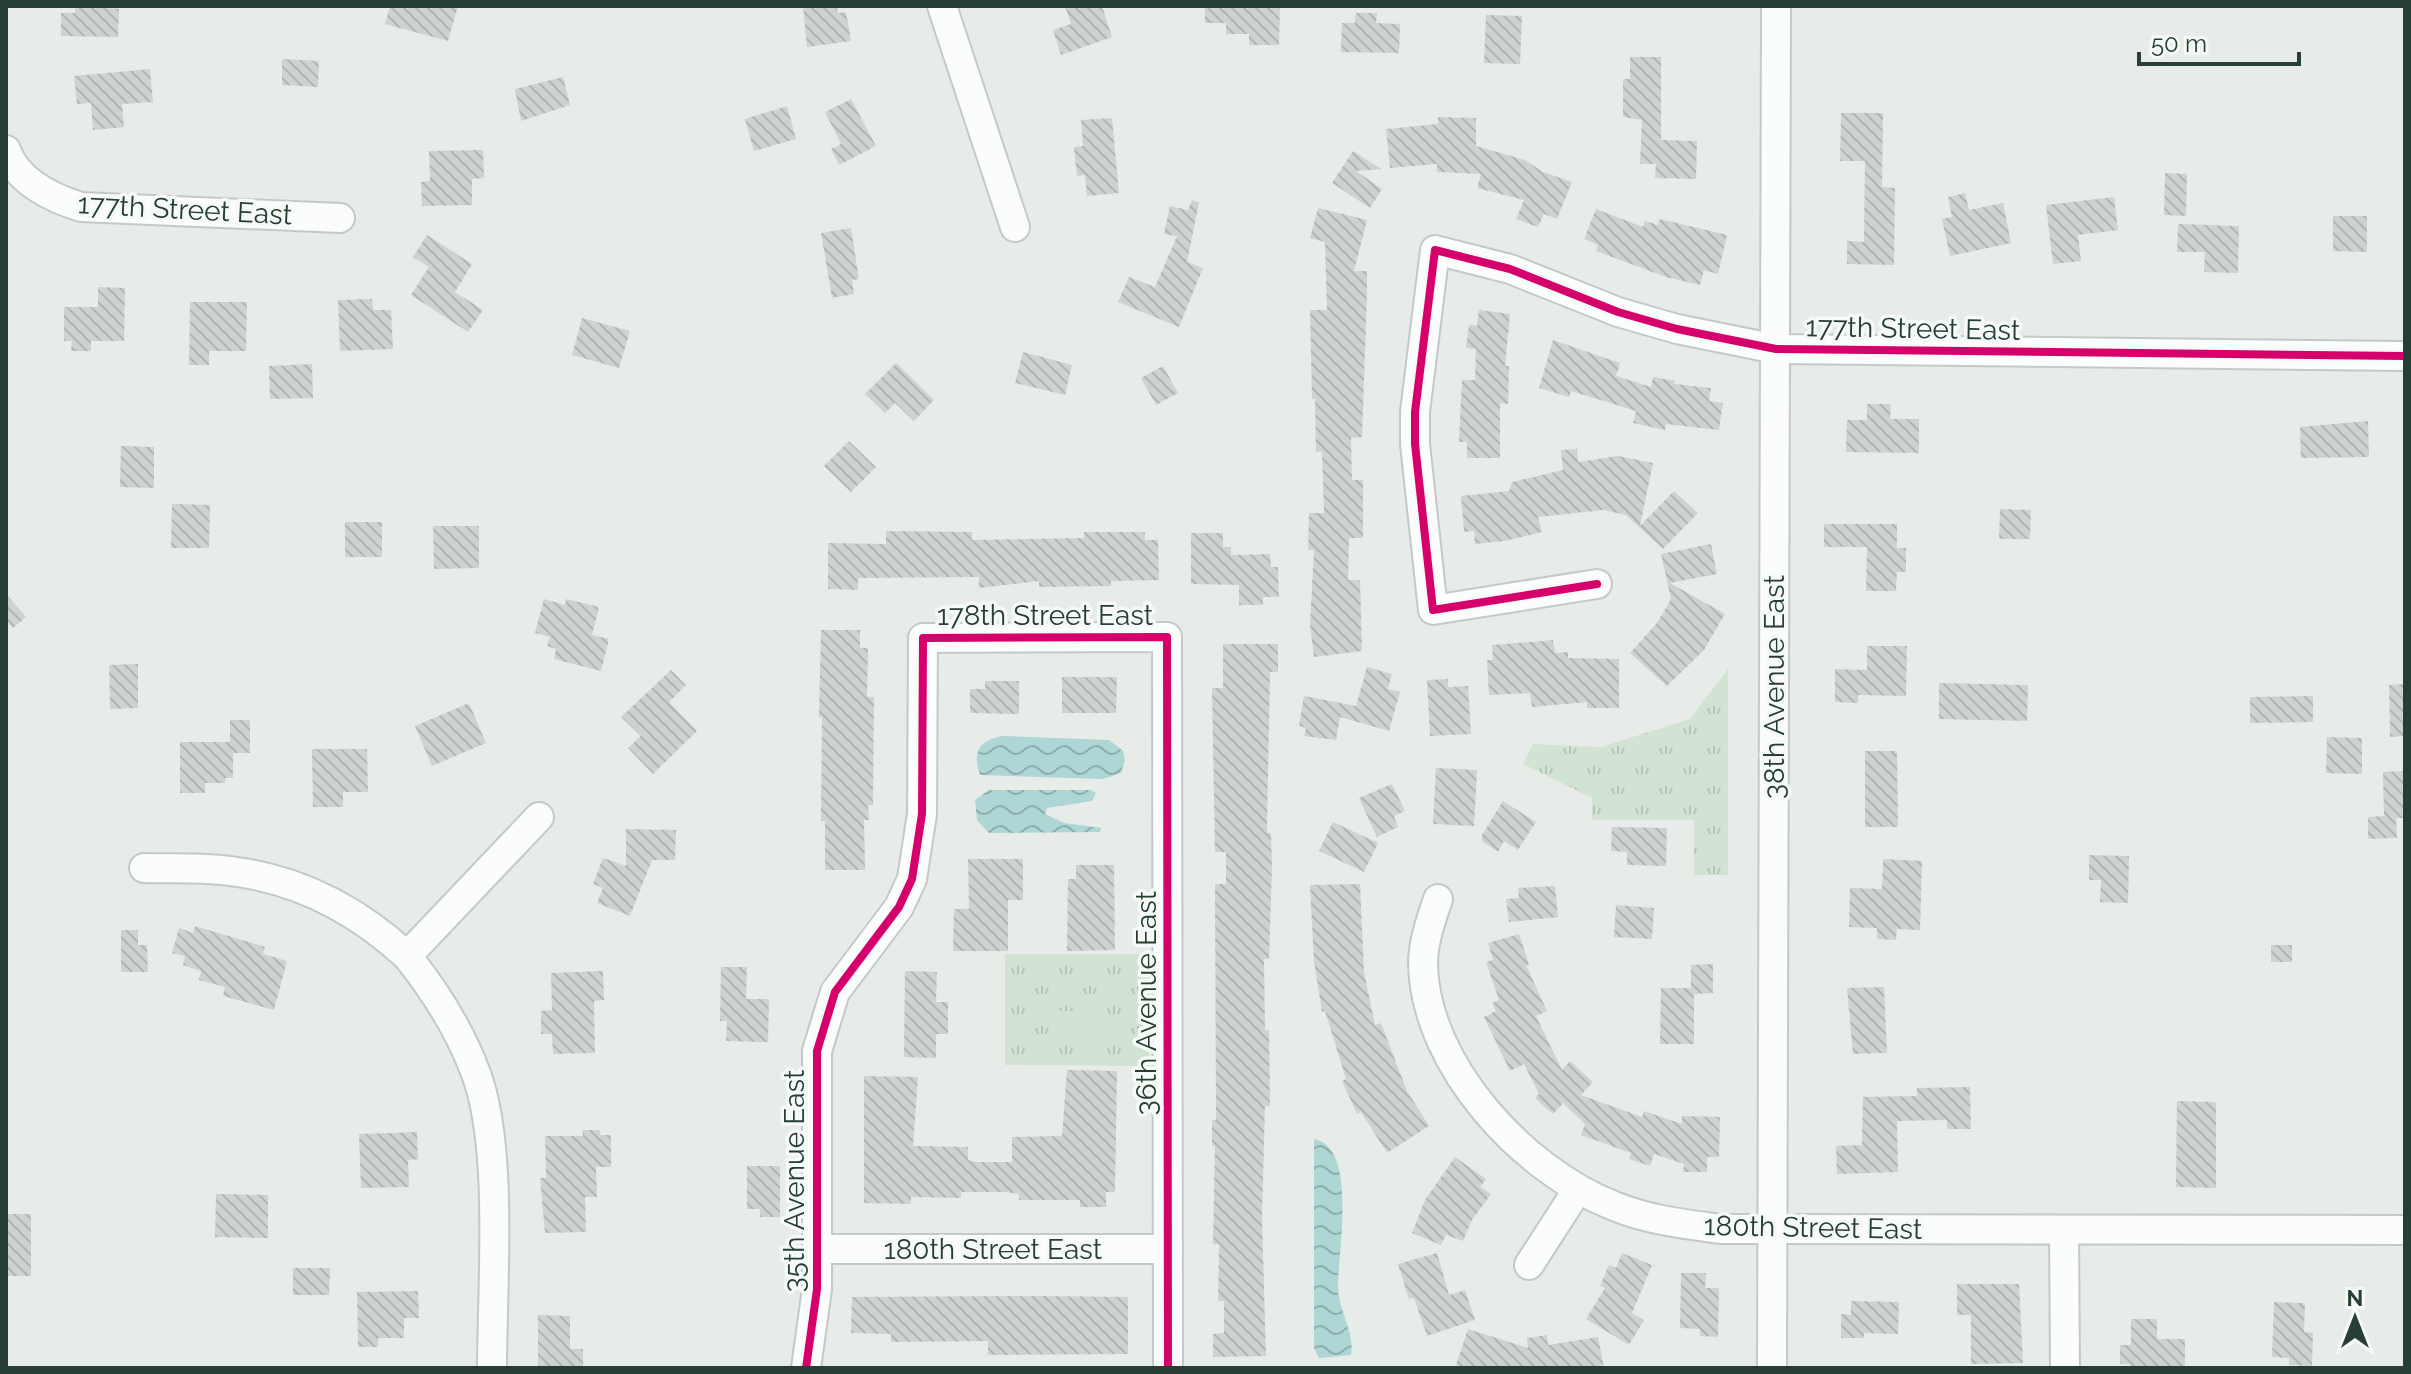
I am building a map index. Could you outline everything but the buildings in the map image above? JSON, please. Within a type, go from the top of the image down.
[{"type":"street","points":[[942,6],[1015,227]]},
{"type":"street","name":"38th Avenue East","points":[[1772,1368],[1776,6]]},
{"type":"street","name":"177th Street East","points":[[6,150],[34,185],[59,200],[81,207],[340,218]]},
{"type":"street","name":"177th Street East","points":[[1597,584],[1433,610],[1417,489],[1415,433],[1435,250],[1510,269],[1618,312],[1677,329],[1776,349],[2405,356]]},
{"type":"street","name":"178th Street East","points":[[923,638],[1167,637]]},
{"type":"street","name":"36th Avenue East","points":[[1167,637],[1168,1368]]},
{"type":"street","name":"35th Avenue East","points":[[806,1368],[817,1289],[817,1051],[835,992],[899,907],[912,879],[922,814],[923,638]]},
{"type":"street","points":[[407,956],[539,817]]},
{"type":"street","points":[[144,868],[234,871],[319,895],[363,918],[407,956],[444,1007],[476,1072],[486,1118],[492,1229],[492,1368]]},
{"type":"street","name":"180th Street East","points":[[1438,899],[1423,962],[1429,1001],[1441,1038],[1485,1111],[1544,1167],[1611,1205],[1666,1222],[1721,1229],[2405,1230]]},
{"type":"street","points":[[1529,1265],[1578,1189]]},
{"type":"street","points":[[2064,1230],[2065,1368]]},
{"type":"street","name":"180th Street East","points":[[817,1249],[1168,1249]]},
{"type":"green space","points":[[1728,669],[1728,875],[1694,875],[1694,820],[1592,820],[1592,798],[1523,764],[1533,744],[1601,747],[1690,719]]},
{"type":"green space","points":[[1005,954],[1150,954],[1149,1066],[1005,1065]]},
{"type":"green space","points":[[1055,1011],[1101,1011],[1101,1046],[1055,1046]]},
{"type":"water","points":[[1003,736],[1109,740],[1123,751],[1125,760],[1121,773],[1103,779],[980,775],[977,754],[980,748],[988,741]]},
{"type":"water","points":[[989,790],[1091,790],[1096,793],[1092,801],[1047,808],[1045,814],[1064,823],[1101,828],[1100,832],[989,833],[977,820],[975,800]]},
{"type":"water","points":[[1314,1139],[1328,1146],[1337,1161],[1341,1182],[1338,1289],[1351,1338],[1351,1355],[1319,1358],[1314,1348]]},
{"type":"cycle path","points":[[1597,584],[1433,610],[1415,444],[1415,412],[1435,250],[1510,269],[1618,312],[1677,329],[1776,349],[2405,356]]},
{"type":"cycle path","points":[[806,1368],[817,1289],[817,1051],[835,992],[899,907],[912,879],[922,814],[923,638],[1167,637],[1168,1368]]}]
